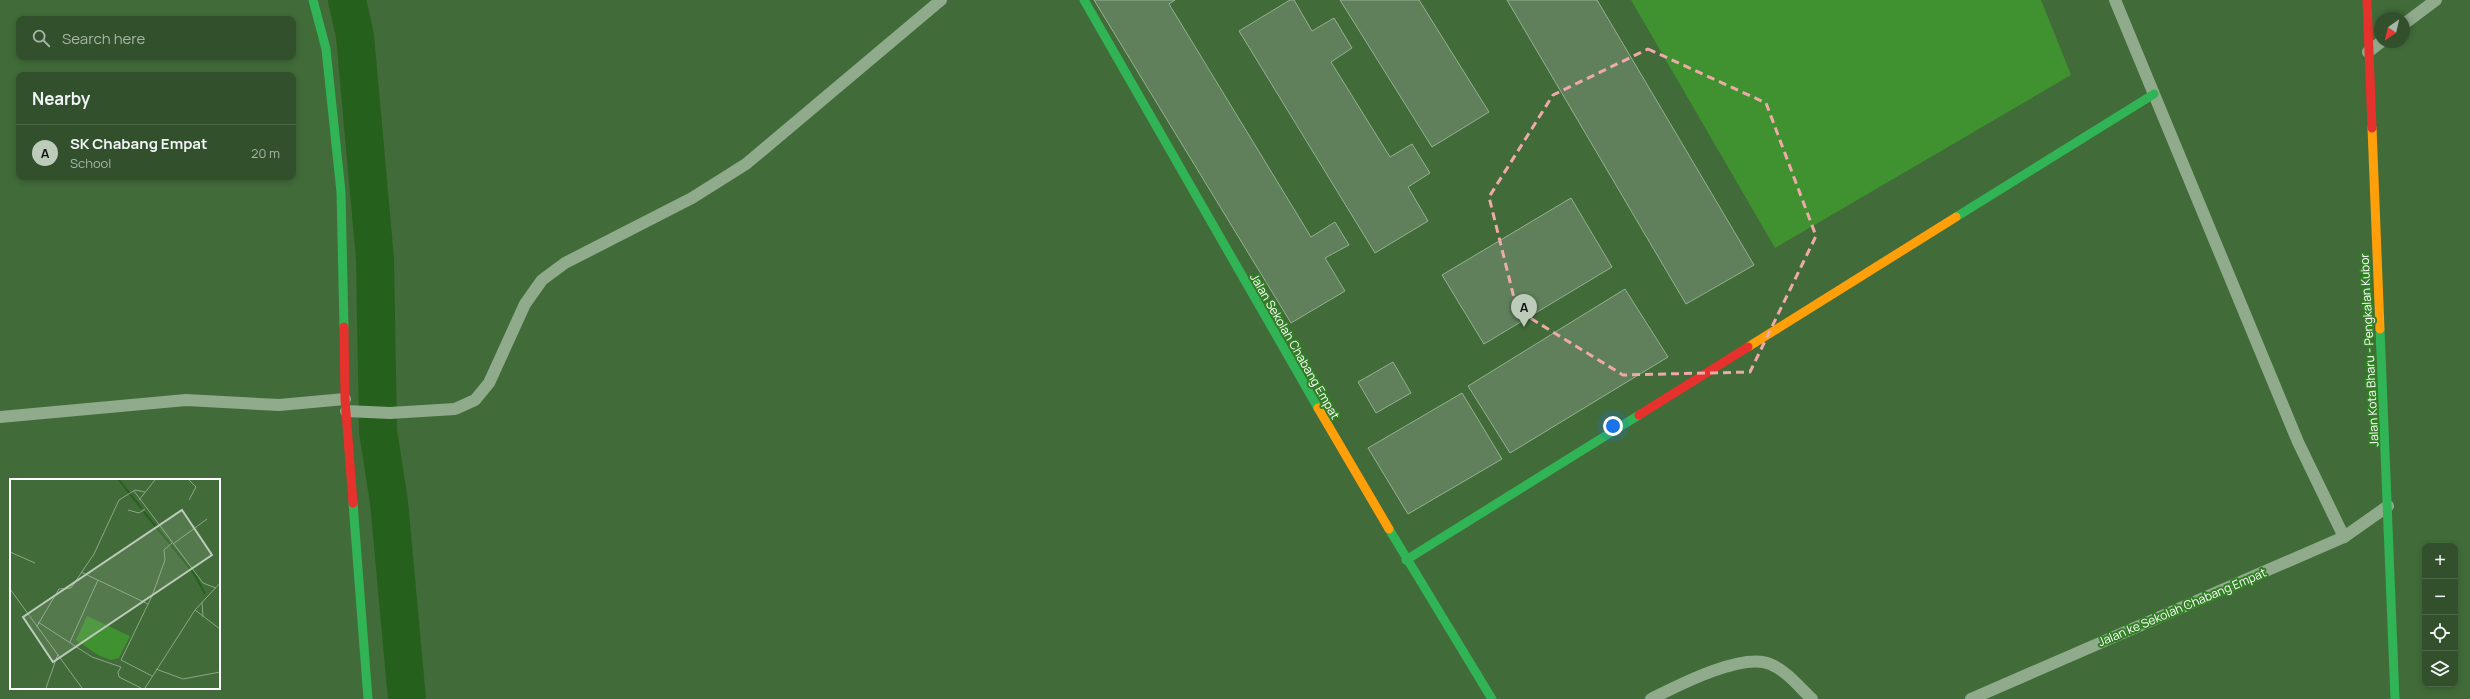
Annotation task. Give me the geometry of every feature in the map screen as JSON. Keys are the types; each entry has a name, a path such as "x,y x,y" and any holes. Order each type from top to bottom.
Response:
{"street":[{"path":"313,0 326,49 341,192 345,398 368,699"},
{"path":"346,411 390,413 455,409 475,400 489,383 525,304 542,280 565,264 692,198 746,164 941,0"},
{"name":"Jalan Sekolah Chabang Empat","path":"1084,0 1274,335 1406,560 1492,699"},
{"path":"2115,0 2298,442 2344,537"},
{"name":"Jalan Kota Bharu - Pengkalan Kubor","path":"2367,0 2395,699"},
{"path":"2410,20 2436,0"},
{"path":"2368,52 2374,47"},
{"path":"1406,560 2154,94"},
{"path":"0,417 186,400 279,405 345,398"},
{"name":"Jalan ke Sekolah Chabang Empat","path":"1971,699 2344,537 2388,506"},
{"path":"1651,699 1690,679 1751,661 1769,663 1786,673 1812,699"}],"highlighted area":[{"path":"1648,49 1766,103 1816,236 1750,372 1623,375 1517,310 1489,197 1553,95"}],"green space":[{"path":"1631,0 2041,0 2071,75 1775,248"}],"building":[{"path":"1094,0 1175,0 1169,4 1311,237 1335,222 1349,245 1325,258 1345,291 1291,323"},
{"path":"1290,0 1294,0 1312,31 1334,18 1352,48 1331,62 1390,157 1412,144 1430,173 1408,187 1428,221 1375,253 1239,31"},
{"path":"1340,0 1419,0 1489,112 1432,147"},
{"path":"1507,0 1597,0 1754,265 1686,304"},
{"path":"1571,198 1612,267 1484,344 1442,275"},
{"path":"1625,289 1668,357 1510,453 1468,386"},
{"path":"1393,362 1411,393 1376,413 1358,382"},
{"path":"1462,393 1502,459 1408,514 1368,448"}],"waterway":[{"path":"347,0 355,36 375,259 378,431 389,502 407,699"}],"traffic: fast":[{"path":"313,0 326,49 341,192 344,327"},
{"path":"1084,0 1318,408"},
{"path":"1956,217 2154,94"},
{"path":"2380,329 2395,699"},
{"path":"1406,560 1639,415"},
{"path":"353,503 368,699"},
{"path":"1389,529 1492,699"}],"traffic: slow":[{"path":"2372,128 2380,329"},
{"path":"1748,347 1956,217"},
{"path":"1318,408 1389,529"}],"traffic: jam":[{"path":"2367,0 2372,128"},
{"path":"344,327 345,399 353,503"},
{"path":"1639,415 1748,347"}],"place":[{"name":"SK Chabang Empat","path":"1524,327"}]}
